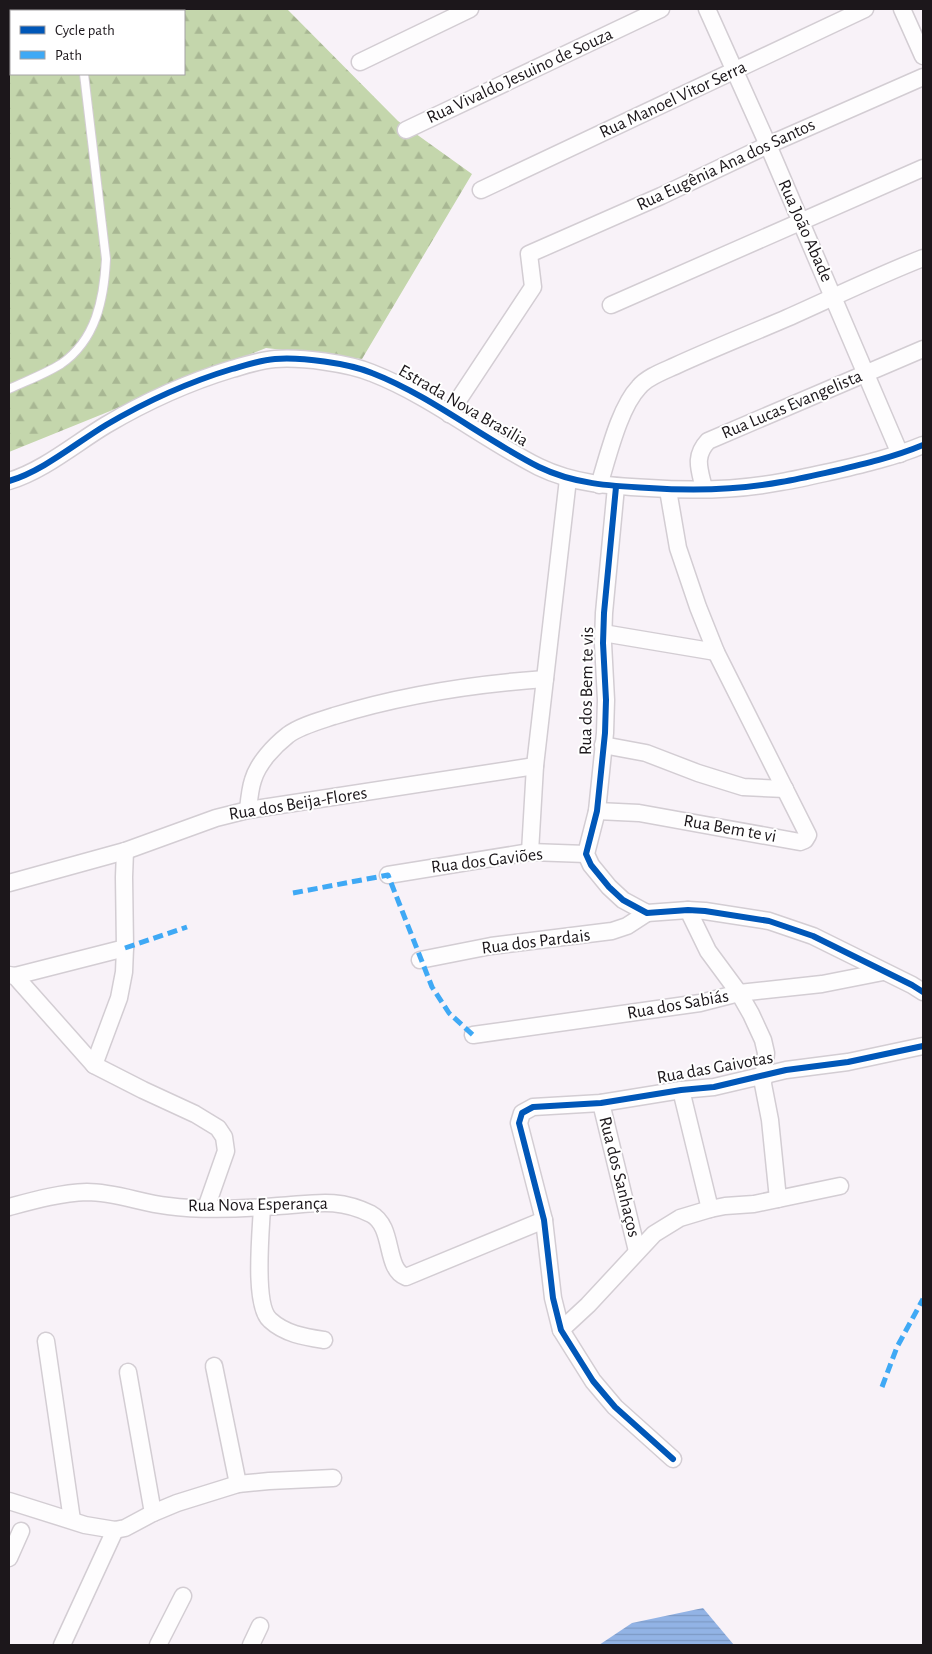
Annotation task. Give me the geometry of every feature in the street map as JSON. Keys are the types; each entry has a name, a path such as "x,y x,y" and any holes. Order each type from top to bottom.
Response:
{"street":[{"path":"360,62 470,9"},
{"name":"Rua Vivaldo Jesuino de Souza","path":"406,130 661,9"},
{"name":"Rua João Abade","path":"707,9 768,144 900,454"},
{"name":"Rua Manoel Vitor Serra","path":"481,190 865,9"},
{"path":"902,9 923,56"},
{"name":"Rua Eugênia Ana dos Santos","path":"449,414 533,287 529,254 661,196 768,144 923,78"},
{"path":"611,305 923,168"},
{"path":"599,485 622,417 631,397 640,385 662,372 723,344 923,258"},
{"name":"Rua Lucas Evangelista","path":"704,489 698,461 699,452 708,441 923,349"},
{"name":"Estrada Nova Brasilia","path":"9,481 48,462 107,424 142,406 218,373 274,359 334,364 369,371 399,384 539,467 568,479 599,485 668,490 704,489 782,482 900,454 923,445"},
{"path":"530,852 535,766 568,479"},
{"name":"Rua dos Bem te vis","path":"586,854 597,811 605,734 606,700 603,633 616,487"},
{"name":"Rua Bem te vi","path":"597,811 639,813 800,842 808,836 716,652 682,561 674,530 668,490"},
{"path":"603,633 716,652"},
{"path":"248,810 253,779 262,763 277,744 302,728 365,707 472,686 545,679"},
{"path":"603,745 646,753 698,773 743,787 785,789"},
{"name":"Rua dos Beija-Flores","path":"9,882 125,851 216,818 248,810 535,766"},
{"path":"94,1065 119,998 124,972 125,851"},
{"name":"Rua dos Gaviões","path":"388,875 530,852 586,854"},
{"path":"586,854 592,866 609,888 624,900 646,913 688,910 769,921 813,936 923,992"},
{"path":"688,910 708,951 739,994 763,1040 766,1059 763,1084 770,1120 778,1200"},
{"name":"Rua dos Pardais","path":"420,960 491,946 598,934 628,926 646,913"},
{"path":"125,948 12,975 94,1065 195,1114 218,1128 224,1137 226,1151 206,1208"},
{"name":"Rua dos Sabiás","path":"473,1035 700,1003 739,994 822,984 883,972"},
{"name":"Rua das Gaivotas","path":"544,1220 519,1123 522,1113 533,1107 601,1103 714,1086 811,1066 848,1062 923,1046"},
{"path":"681,1090 710,1208"},
{"name":"Rua dos Sanhaços","path":"601,1103 637,1251"},
{"path":"561,1330 588,1305 654,1234 669,1224 695,1212 710,1208 778,1200 840,1186"},
{"name":"Rua Nova Esperança","path":"9,1207 63,1194 96,1192 119,1195 167,1206 206,1208 262,1207 324,1202 347,1206 361,1210 379,1220 384,1228 398,1272 406,1277 544,1220"},
{"path":"262,1207 260,1268 263,1312 269,1320 288,1331 297,1335 324,1340"},
{"path":"544,1220 553,1298 561,1330 598,1388 615,1407 673,1458"},
{"path":"46,1341 72,1520"},
{"path":"214,1366 238,1484"},
{"path":"128,1372 153,1513"},
{"path":"9,1501 85,1525 115,1530 125,1528 153,1513 202,1494 238,1484 269,1480 333,1478"},
{"path":"62,1645 115,1530"},
{"path":"9,1558 21,1531"},
{"path":"158,1645 182,1596"},
{"path":"251,1645 260,1626"}],"lane":[{"path":"9,389 59,365 72,356 83,345 99,308 104,286 106,259 84,75"}],"green space":[{"path":"9,9 287,9 398,121 472,174 362,359 266,348 9,452"}],"water":[{"path":"703,1608 734,1645 599,1645 632,1623"}],"marked path":[{"path":"293,893 388,875 432,987 449,1013 473,1035"},
{"path":"125,948 187,927"},
{"path":"882,1387 897,1347 923,1299"}],"cycle path":[{"path":"9,481 34,471 106,425 168,393 232,369 275,359 298,359 362,369 415,393 539,467 579,481 606,485 698,490 765,485 868,463 923,445"},
{"path":"616,487 604,613 605,733 597,811 586,854 591,865 609,887 623,900 647,913 688,910 705,911 769,921 813,936 923,992"},
{"path":"673,1459 615,1407 593,1381 561,1330 553,1298 544,1220 519,1123 522,1113 533,1107 601,1103 681,1090 714,1087 786,1070 848,1062 923,1046"}]}
